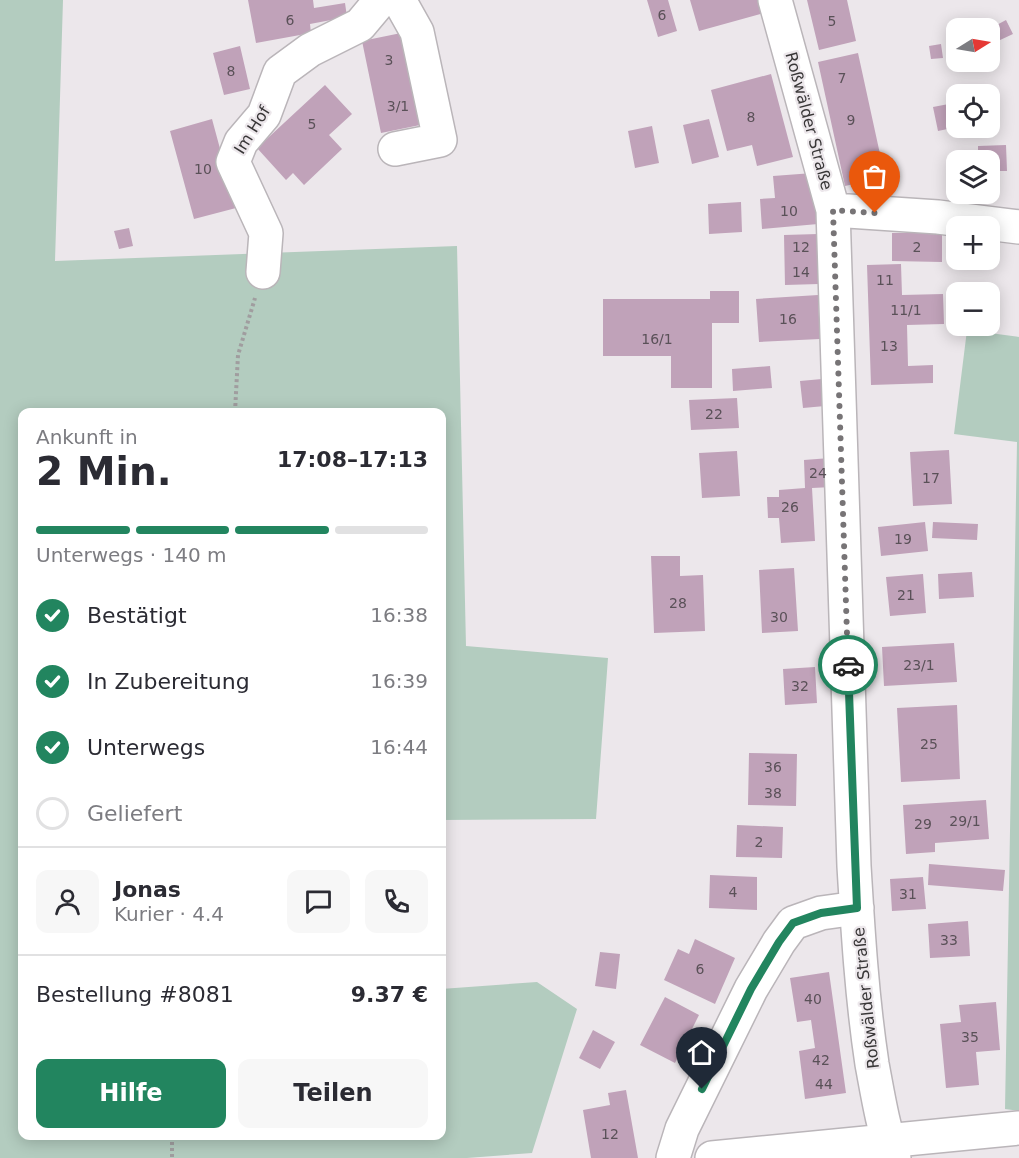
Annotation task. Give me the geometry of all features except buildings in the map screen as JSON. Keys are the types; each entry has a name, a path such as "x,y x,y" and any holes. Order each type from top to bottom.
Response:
{"street":[{"name":"Im Hof","path":"263,272 266,232 232,162 241,142 264,115 280,72 310,50 360,25 381,0"},
{"path":"395,149 440,140 417,32 399,0"},
{"name":"Roßwälder Straße","path":"775,0 833,210 857,908 866,1024 878,1097 891,1149"},
{"path":"833,210 939,217 1019,227"},
{"path":"673,1158 682,1129 751,989 779,942 793,923 821,913 857,908"},
{"path":"712,1158 891,1149 1019,1128"}],"path":[{"path":"235,408 237,355 263,272"},
{"path":"172,1140 172,1158"}],"green space":[{"path":"0,0 63,0 55,261 457,246 466,646 608,658 596,819 446,820 446,408 18,408 18,1140 446,1140 446,989 537,982 577,1009 532,1153 467,1158 0,1158"},
{"path":"1000,334 1019,337 1019,1111 1005,1109 1017,442 954,434 966,336"}],"way so far":[{"path":"848,665 833,210 875,213"}],"route":[{"path":"702,1089 751,989 793,923 821,913 857,908 848,665"}]}
